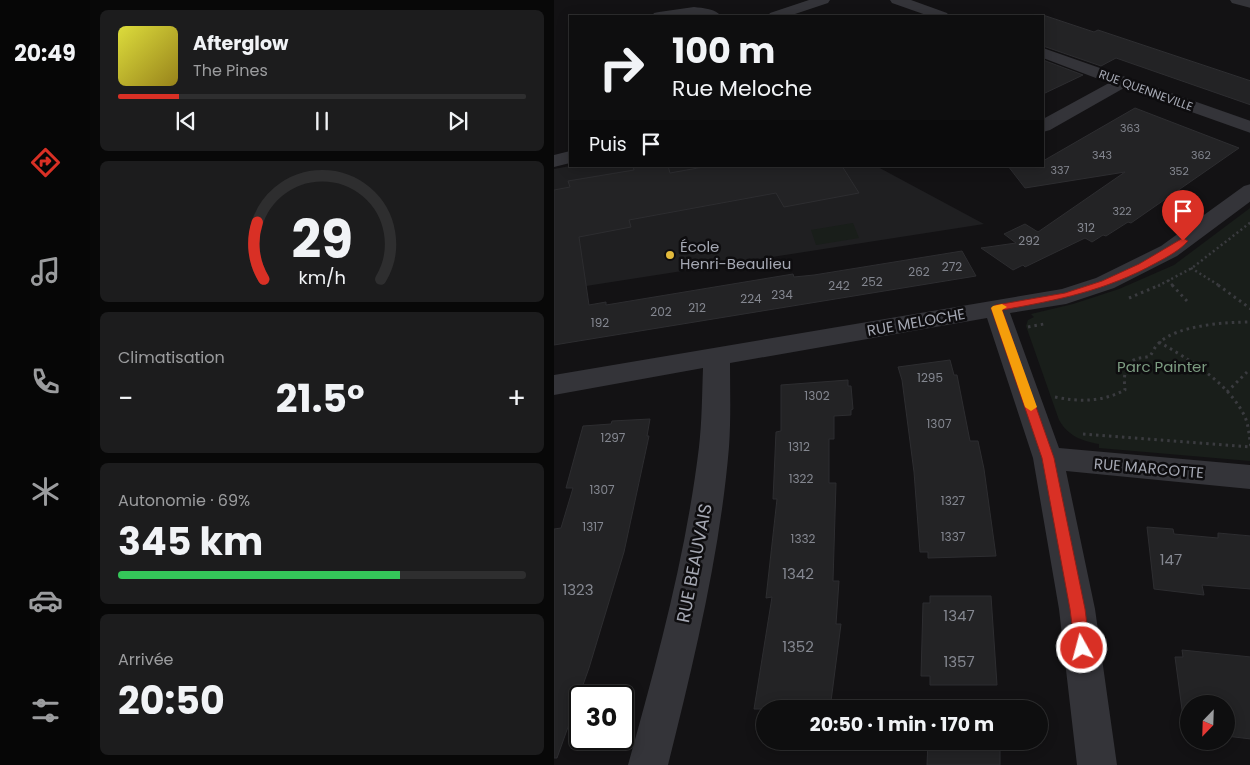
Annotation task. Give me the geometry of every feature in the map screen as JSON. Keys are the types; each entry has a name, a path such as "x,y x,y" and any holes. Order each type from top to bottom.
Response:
{"street":[{"path":"778,15 823,0"},
{"path":"897,0 939,15"},
{"path":"1237,0 1250,4"},
{"path":"669,15 699,12 710,15"},
{"name":"RUE QUENNEVILLE","path":"1044,53 1250,128"},
{"path":"1044,125 1123,82"},
{"path":"554,161 569,158"},
{"name":"RUE MELOCHE","path":"554,385 1066,296 1105,283 1169,251 1250,190"},
{"path":"996,308 1048,458 1078,609 1097,765"},
{"name":"RUE BEAUVAIS","path":"648,765 671,680 697,556 714,447 717,357"},
{"name":"RUE MARCOTTE","path":"1048,458 1250,477"}],"path":[{"path":"1184,264 1220,286 1250,309"},
{"path":"1168,280 1187,301"},
{"path":"1048,395 1082,401 1107,399 1125,390 1124,382 1128,365 1133,359 1148,357 1153,353 1159,342 1182,332 1208,326 1250,322"},
{"path":"1078,436 1093,434 1250,447 1245,416 1227,392 1205,372 1159,342"},
{"path":"1227,392 1247,372"},
{"path":"1248,431 1250,426"}],"shaded area":[{"name":"École Henri-Beaulieu","path":"569,166 878,167 984,224 554,291 554,169"}],"green space":[{"name":"Parc Painter","path":"1250,208 1250,461 1099,448 1099,444 1071,434 1059,420 1026,326 1028,320 1034,317 1031,314 1073,304 1119,289 1174,265"},
{"path":"853,223 859,238 816,245 811,230"}],"building":[{"path":"1044,15 1094,32 1098,30 1251,81 1251,105 1116,58 1101,66 1044,46"},
{"path":"1044,60 1083,75 1044,94"},
{"path":"1135,108 1239,148 1131,223 1128,222 1106,236 1103,235 1092,242 1085,238 1025,267 1023,265 1013,270 981,248 1016,243 1004,234 1025,224 1038,232 1125,172 1025,188 1009,167 1044,167 1044,160"},
{"path":"633,167 668,167 670,173 703,167 843,167 859,193 784,207 776,193 629,220 631,227 579,237 589,305 606,302 606,305 793,274 794,277 814,275 962,251 976,276 554,345 554,190 570,187 568,181 634,170"},
{"path":"950,360 954,375 957,375 970,441 978,441 984,469 996,556 928,558 928,552 920,552 914,472 902,380 898,367"},
{"path":"848,380 848,386 851,386 853,409 851,410 851,415 834,416 834,439 829,439 829,483 836,483 833,581 839,581 836,624 841,624 831,700 756,700 756,709 754,709 772,597 766,598 777,499 773,499 776,432 781,431 781,385"},
{"path":"650,419 647,436 649,436 624,552 583,685 569,685 569,724 557,758 554,758 554,529 561,528 573,488 566,488 583,426 611,424 612,421"},
{"path":"1147,527 1173,529 1174,534 1218,538 1218,533 1251,536 1251,589 1202,585 1204,595 1154,589"},
{"path":"930,596 991,596 997,685 930,685 930,676 921,676 923,603 930,603"},
{"path":"1182,650 1251,657 1251,739 1235,737 1235,695 1180,695 1175,657 1183,657"},
{"path":"928,750 1000,750 1000,765 927,765"}],"slow traffic":[{"path":"1002,307 996,308 1031,407"}],"place":[{"name":"École Henri-Beaulieu","path":"670,255"}],"route":[{"path":"1082,648 1078,609 1048,458 996,308 1066,296 1105,283 1142,266 1183,241"}]}
